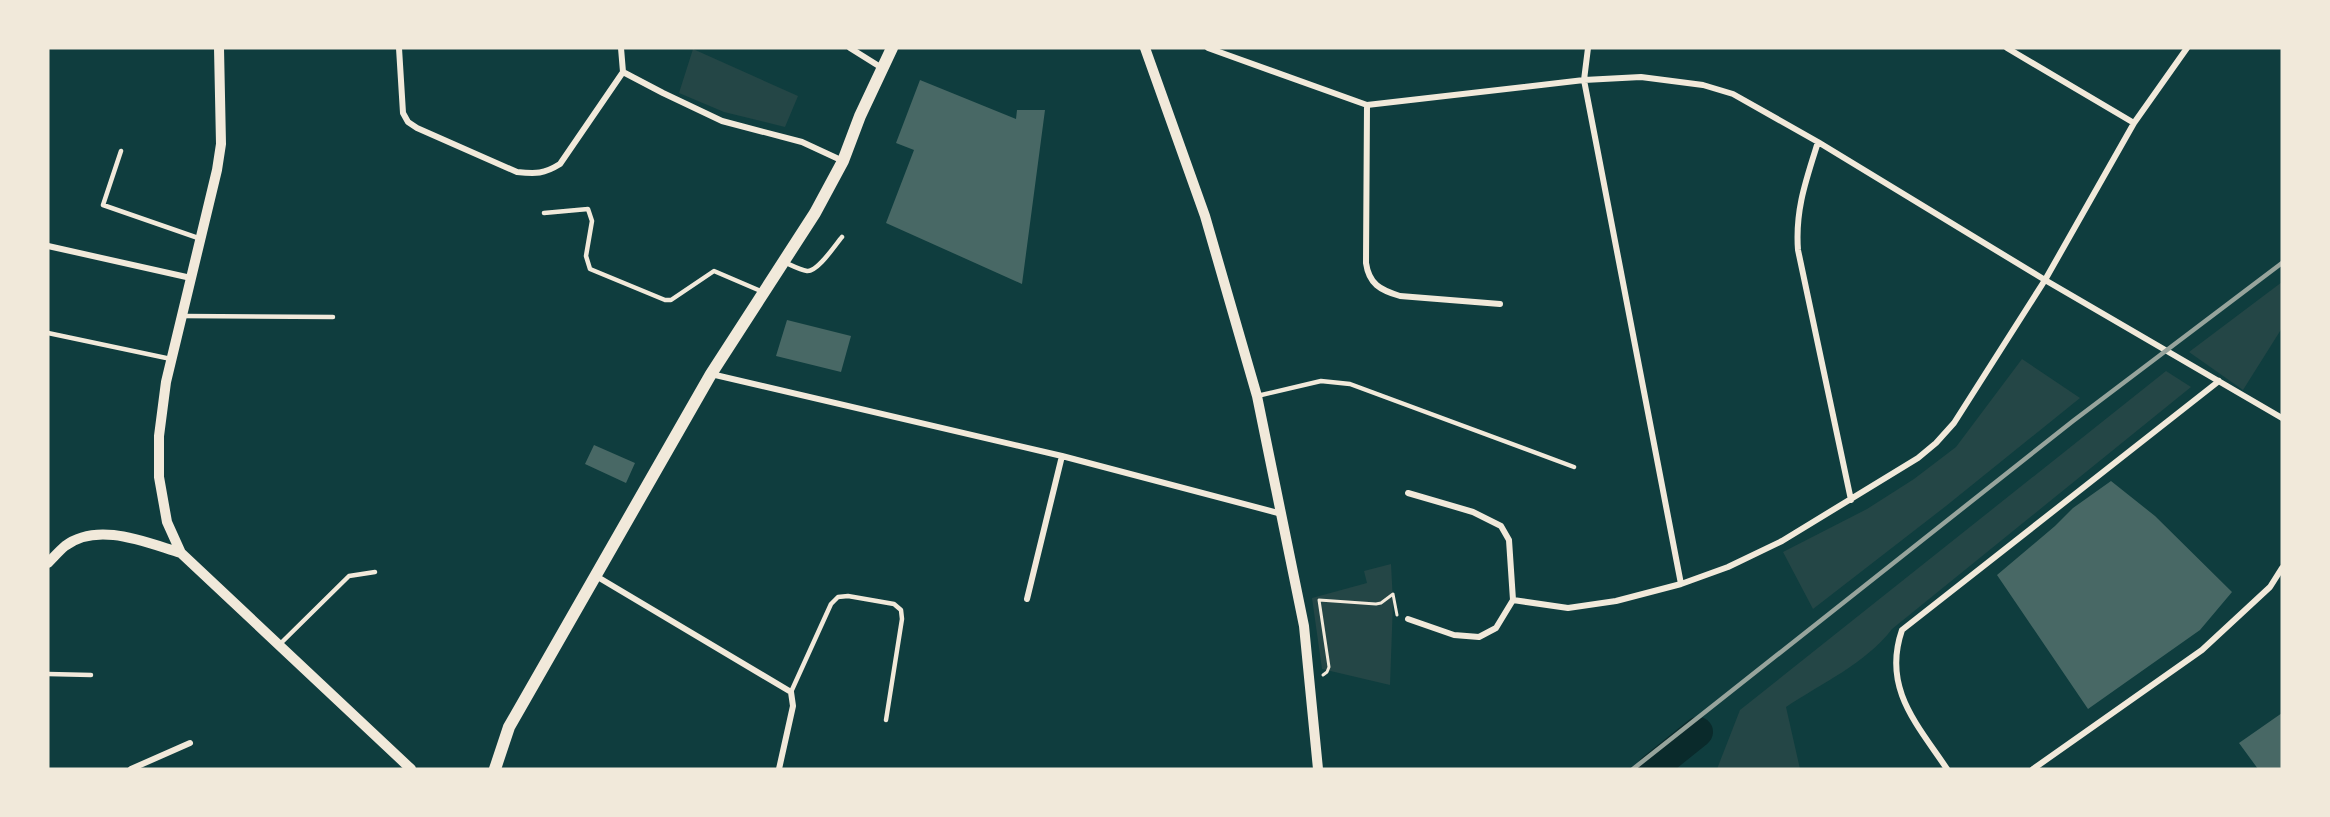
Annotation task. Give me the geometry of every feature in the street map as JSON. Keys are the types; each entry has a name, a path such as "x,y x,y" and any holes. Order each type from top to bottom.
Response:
{"main road":[{"path":"495,769 509,727 595,575 711,374 815,213 843,160 860,116 892,48"}],"street":[{"path":"219,48 221,144 192,278 171,359 159,436 159,477 167,522 181,553 411,769"},
{"path":"399,48 403,113 408,122 517,172 546,173 560,164 623,72 621,48"},
{"path":"850,48 882,68"},
{"path":"1145,48 1205,216 1257,396 1304,626 1318,769"},
{"path":"1208,48 1367,105 1584,80 1641,77 1703,85 1733,94 1818,142 2045,280 2282,418"},
{"path":"1588,48 1584,80 1681,584"},
{"path":"2007,48 2134,123"},
{"path":"1512,600 1568,608 1607,603 1681,584 1728,567 1782,541 1918,458 1936,443 1953,423 2045,280 2134,123 2187,48"},
{"path":"623,72 722,121 802,142 843,160"},
{"path":"1367,105 1366,263 1371,281 1384,291 1400,296 1500,304"},
{"path":"1818,142 1799,203 1796,227 1798,250 1851,500"},
{"path":"48,246 192,278"},
{"path":"711,374 1062,456 1282,514"},
{"path":"1947,769 1905,706 1895,676 1896,646 1902,630 2219,381"},
{"path":"1027,599 1062,456"},
{"path":"1408,494 1473,512 1501,526 1509,540 1512,600 1496,628 1479,637 1468,638 1454,635 1408,619"},
{"path":"48,562 66,545 81,538 99,535 127,537 181,553"},
{"path":"2033,769 2202,650 2270,587 2282,568"},
{"path":"595,575 791,692 793,706 779,769"},
{"path":"131,769 190,743"}],"lane":[{"path":"121,151 103,205 201,239"},
{"path":"544,213 588,209 592,221 586,256 590,269 664,300 671,300 714,271 763,292"},
{"path":"784,262 809,272 819,266 842,237"},
{"path":"181,316 333,317"},
{"path":"48,333 171,359"},
{"path":"1257,396 1321,381 1350,384 1575,466"},
{"path":"278,645 349,576 375,572"},
{"path":"791,692 831,604 838,597 848,596 894,604 901,610 902,619 886,720"},
{"path":"48,674 91,675"}],"path":[{"path":"1309,675 1323,675 1328,669 1319,600 1376,604 1393,594 1399,621 1408,619"}],"shaded area":[{"path":"693,49 798,96 785,127 724,112 679,93"},
{"path":"2282,282 2282,328 2243,390 2189,352"},
{"path":"2022,359 2080,398 1813,609 1783,552 1867,509 1914,479 1956,447"},
{"path":"2166,371 2191,387 1892,629 1869,653 1786,707 1800,769 1717,769 1740,710"},
{"path":"1391,564 1393,602 1390,685 1322,669 1312,598 1367,583 1364,571"}],"building":[{"path":"920,80 1016,119 1017,110 1045,110 1022,284 886,223 914,150 896,143"},
{"path":"787,320 851,336 841,372 776,356"},
{"path":"594,445 635,463 626,483 585,464"},
{"path":"2111,481 2155,516 2232,592 2200,630 2088,709 1997,575 2073,508"},
{"path":"2282,713 2282,769 2258,769 2239,743"}],"waterway":[{"path":"1652,769 1698,732"}],"railway":[{"path":"1633,769 2073,421 2282,263"}]}
